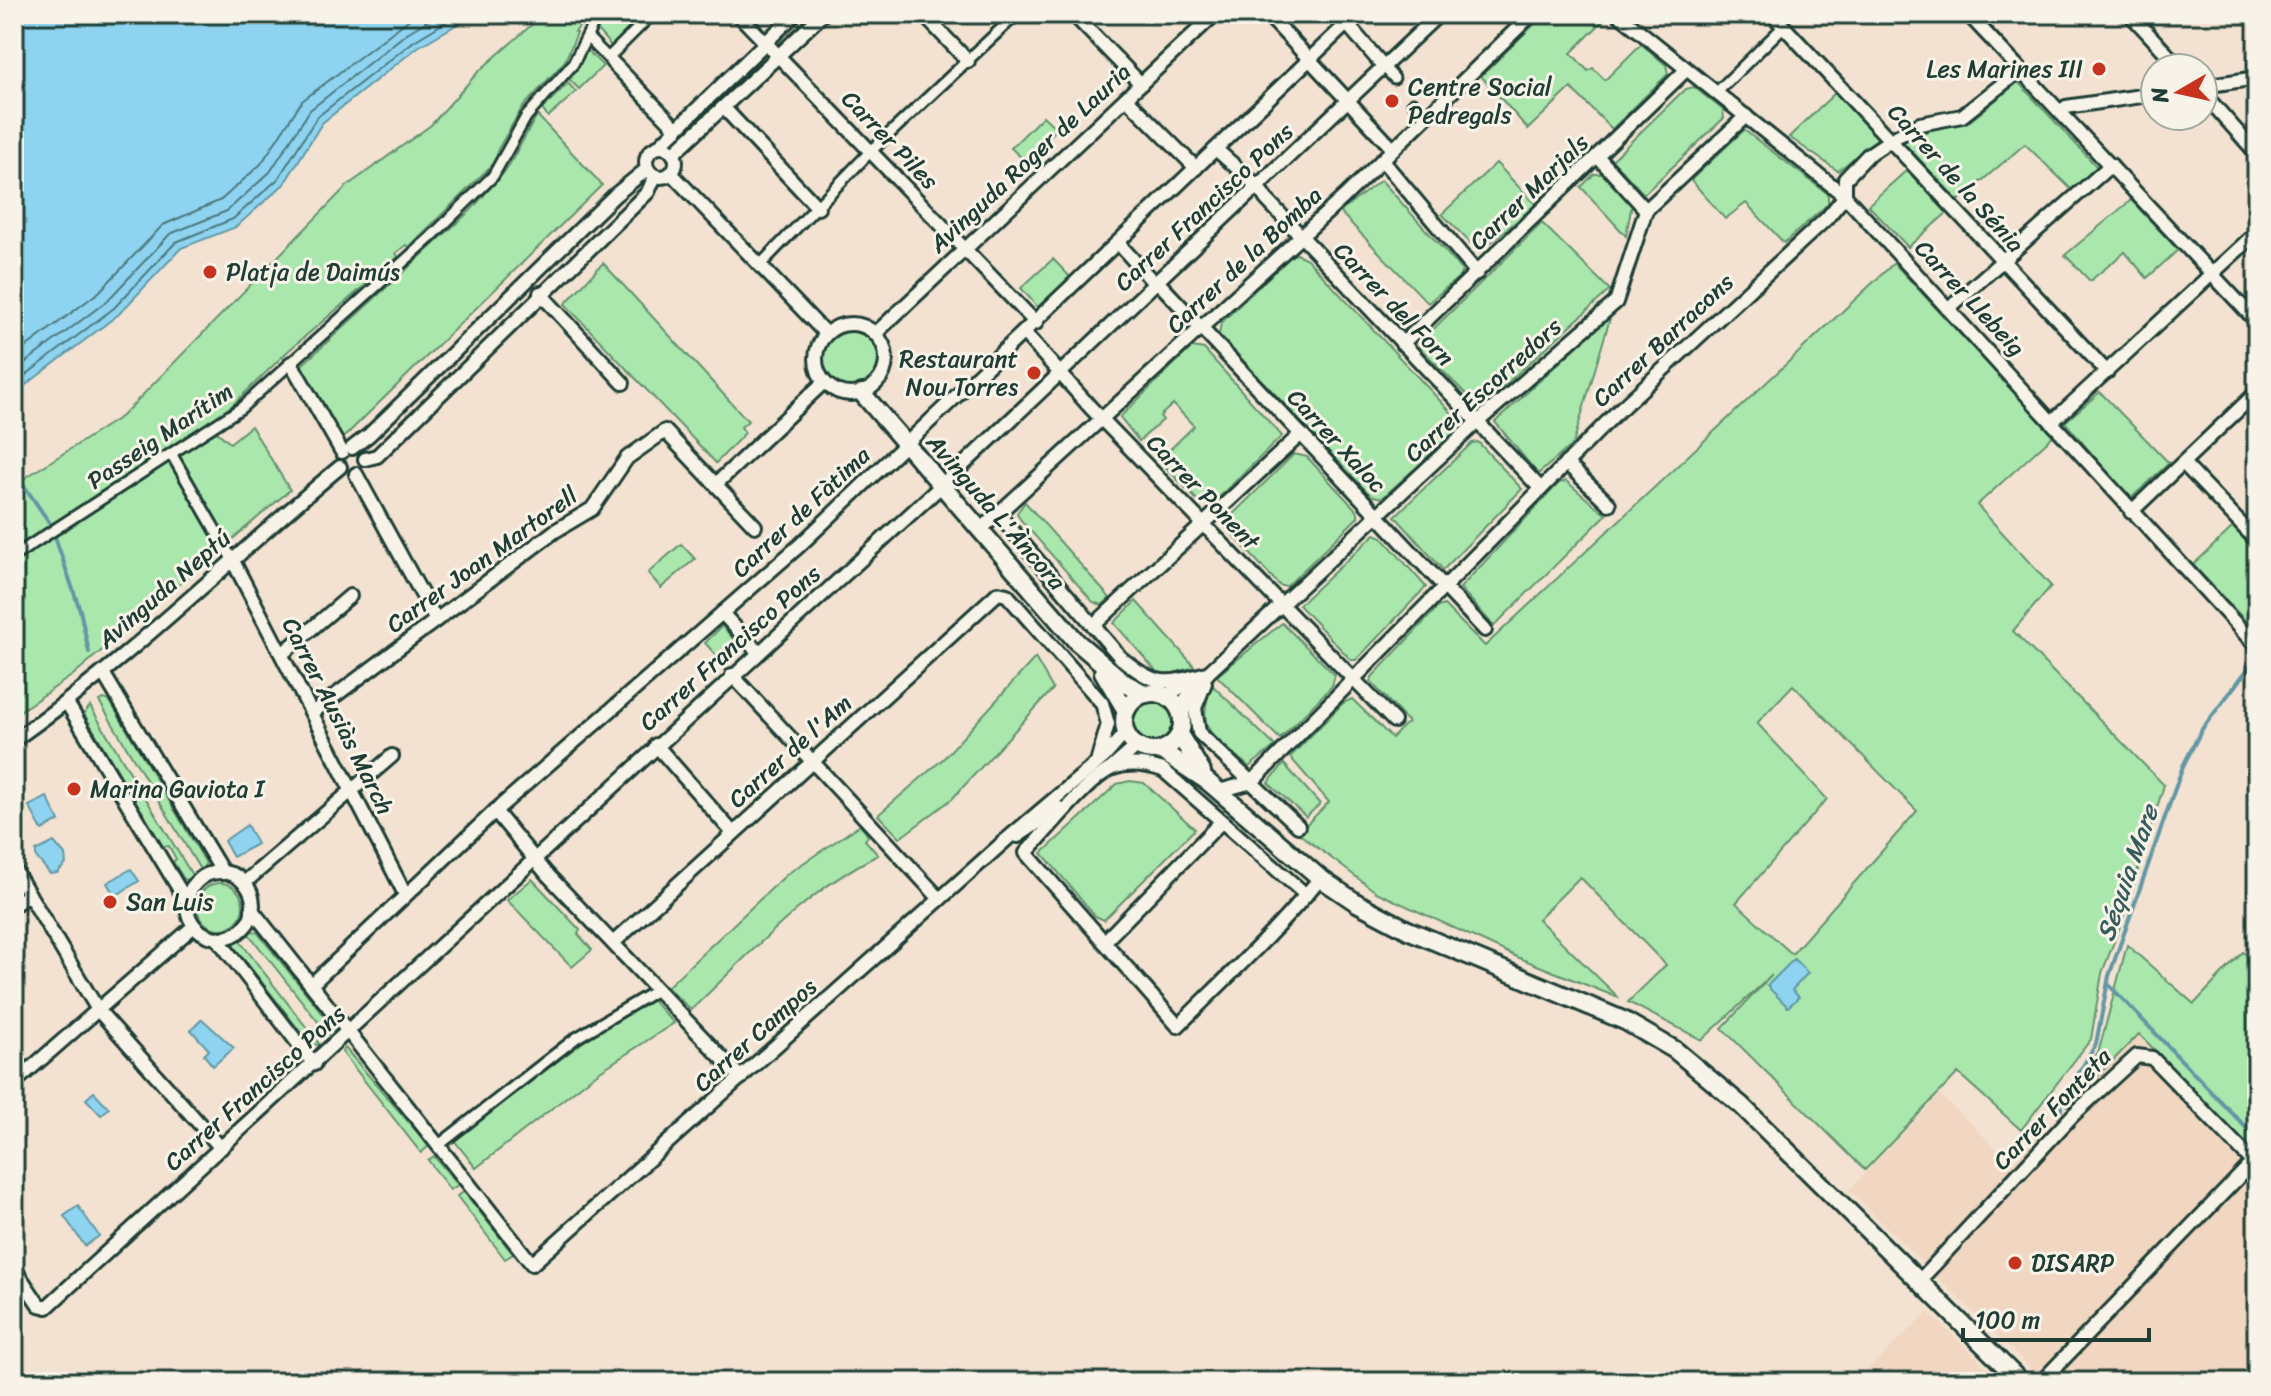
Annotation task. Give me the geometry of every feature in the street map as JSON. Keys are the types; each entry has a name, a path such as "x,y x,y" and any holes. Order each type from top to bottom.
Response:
{"street":[{"name":"Passeig Marítim","path":"14,556 241,408 431,237 493,176 526,117 573,64 598,14"},
{"path":"610,60 652,14"},
{"name":"Carrer Piles","path":"738,14 1036,323"},
{"path":"365,459 377,456 540,293 648,192 651,173 647,155 795,14"},
{"path":"673,154 725,109 823,14"},
{"path":"923,14 968,61"},
{"path":"760,265 871,151 1017,14"},
{"path":"1073,14 1141,84"},
{"name":"Avinguda Roger de Lauria","path":"875,334 1215,14"},
{"path":"1267,14 1393,149"},
{"name":"Carrer de Fàtima","path":"312,984 495,811 722,613 1025,334 1357,14"},
{"name":"Carrer Francisco Pons","path":"14,1268 39,1305 45,1308 941,486 1439,14"},
{"name":"Carrer de la Bomba","path":"979,531 1202,329 1532,14"},
{"name":"Carrer Llebeig","path":"1618,14 1845,196 1950,307 2131,512 2257,647"},
{"name":"Carrer de la Sénia","path":"1772,14 2107,372"},
{"path":"1968,14 2257,322"},
{"path":"2130,14 2165,52"},
{"path":"1347,24 1394,78"},
{"path":"1716,93 1784,26"},
{"path":"587,37 677,129"},
{"name":"Carrer Marjals","path":"1402,344 1686,70"},
{"name":"Carrer Barracons","path":"1252,782 1566,463 1827,218 1845,196 1845,179 1868,155 1920,124 1962,116 2019,71"},
{"path":"2219,84 2257,78"},
{"path":"2060,112 2066,107 2139,96"},
{"path":"1126,98 1196,168"},
{"path":"1413,103 1426,117"},
{"path":"725,109 818,208"},
{"path":"2219,111 2257,154"},
{"name":"Carrer Escorredors","path":"1180,727 1186,699 1209,672 1477,423 1616,302 1646,210 1746,116"},
{"path":"658,147 673,154"},
{"name":"Carrer del Forn","path":"1216,149 1246,180 1259,187 1300,237 1541,489"},
{"path":"671,173 675,164 673,154"},
{"path":"1598,157 1646,210"},
{"path":"1382,160 1477,273"},
{"path":"1950,307 2111,165"},
{"path":"347,450 359,450 365,459 364,467 356,474 348,474 340,467 347,450 369,435 615,195 651,173 671,173 826,334"},
{"path":"2053,421 2257,232"},
{"name":"Carrer Xaloc","path":"1119,244 1485,630"},
{"path":"540,293 623,383"},
{"path":"845,325 866,328 875,334 882,344 885,367 873,387 862,393 841,393 824,382 819,373 817,353 826,334 845,325"},
{"name":"Carrer Ponent","path":"1025,334 1352,680"},
{"path":"291,363 347,450"},
{"path":"755,526 716,484 824,382"},
{"path":"2131,512 2257,392"},
{"name":"Avinguda L'Àncora","path":"862,393 979,531 1096,661 1126,711"},
{"name":"Carrer Joan Martorell","path":"312,713 555,531 592,509 627,458 665,431 716,484"},
{"path":"1094,625 1301,434"},
{"path":"172,455 232,559"},
{"path":"1566,463 1609,504"},
{"path":"2183,463 2257,541"},
{"name":"Avinguda Neptú","path":"14,740 103,673 340,467"},
{"path":"356,474 436,620"},
{"path":"998,514 1121,658 1156,682 1209,672"},
{"name":"Carrer Ausiàs March","path":"232,559 405,894"},
{"name":"Carrer de l'Am","path":"613,943 998,593 1007,595 1102,703 1108,724 1098,762"},
{"path":"282,654 350,596"},
{"path":"722,613 758,652"},
{"name":"Avinguda L'Àncora","path":"1096,661 1146,694"},
{"path":"1209,672 1195,708 1199,733 1298,826"},
{"name":"Carrer Escorredors","path":"1164,696 1209,672"},
{"path":"103,673 223,873 244,883 252,910 439,1145 576,1038 657,990"},
{"path":"732,675 940,899"},
{"path":"1352,680 1394,721"},
{"path":"1213,786 1180,727 1176,705 1164,696 1146,694 1126,711 1126,732 1137,746 1160,750 1213,786 1320,878 1408,930 1625,1021 1675,1050 1724,1088 2021,1382"},
{"path":"67,703 187,902 194,926 217,938 314,1064"},
{"path":"1160,750 1180,727"},
{"path":"1007,839 1098,762 1126,732"},
{"path":"656,745 733,833"},
{"path":"1007,839 1022,835 1077,797 1137,746"},
{"path":"244,883 392,756"},
{"path":"1112,768 1144,764 1163,770 1306,895"},
{"path":"1213,786 1252,782"},
{"path":"1077,797 1026,853 1178,1026 1320,878"},
{"path":"495,811 533,859 741,1078"},
{"path":"1104,942 1221,822"},
{"name":"Carrer Campos","path":"439,1145 532,1264 1007,839"},
{"path":"14,869 98,1010 221,1148"},
{"path":"187,902 200,879 223,873"},
{"path":"14,905 29,894"},
{"path":"217,938 237,933 252,910"},
{"path":"14,1083 194,926"},
{"name":"Carrer Fonteta","path":"1920,1280 2073,1115 2137,1056 2152,1058 2255,1164"},
{"path":"2045,1378 2255,1164"}],"shaded area":[{"path":"2139,1034 2149,1050 2257,1158 2257,1382 2044,1382 1849,1190 1940,1095 2012,1163"},
{"path":"1928,1312 2002,1382 1855,1382"}],"green space":[{"path":"544,14 589,14 575,32 565,61 522,108 498,149 497,160 409,247 406,245 396,253 398,257 288,351 211,426 126,477 14,552 14,485 122,416 347,186 431,125 479,71"},
{"path":"605,14 649,14 613,48 597,30"},
{"path":"1545,14 1603,14 1607,17 1571,53 1588,71 1593,68 1605,80 1641,44 1666,65 1668,74 1612,129 1571,88 1528,129 1481,76"},
{"path":"587,50 603,66 579,89 570,80"},
{"path":"2018,82 2098,168 2073,191 2025,144 1958,201 1903,142 1932,129 1970,121"},
{"path":"568,83 576,92 548,117 542,109"},
{"path":"1694,87 1723,110 1724,118 1644,194 1612,160 1685,89"},
{"path":"1836,92 1878,138 1838,171 1789,137"},
{"path":"537,115 602,185 342,439 301,366 471,210 507,169"},
{"path":"1043,116 1057,129 1025,161 1011,148"},
{"path":"1744,130 1828,194 1828,204 1784,243 1746,203 1725,219 1691,180"},
{"path":"1496,163 1536,205 1479,252 1442,214"},
{"path":"1907,170 1947,213 1908,247 1868,205"},
{"path":"1594,174 1604,174 1632,204 1626,236 1581,187"},
{"path":"1381,180 1462,270 1460,276 1428,303 1340,212"},
{"path":"2131,200 2178,250 2147,278 2125,252 2090,281 2065,255"},
{"path":"1542,223 1610,290 1484,404 1477,405 1419,347 1420,342"},
{"path":"1297,254 1307,259 1461,423 1458,430 1382,498 1370,495 1219,335 1221,323 1290,256"},
{"path":"1053,259 1073,280 1040,310 1021,288"},
{"path":"603,263 748,421 741,427 745,433 716,463 565,304"},
{"path":"1894,263 2054,435 1977,505 2051,586 2013,631 2164,785 2122,921 2102,973 2091,1039 2021,1130 1958,1073 1865,1170 1722,1028 1772,975 1702,1040 1628,1002 1666,965 1580,877 1538,919 1619,998 1517,957 1376,892 1298,833 1329,802 1290,757 1343,703 1352,699 1392,738 1408,722 1371,682 1372,677 1438,607 1444,605 1485,646","holes":["1793,685 1917,811 1792,954 1736,903 1827,799 1757,723"]},
{"path":"1611,315 1573,444 1538,474 1495,422"},
{"path":"851,324 876,334 886,359 876,384 851,394 826,384 816,359 826,334"},
{"path":"1192,347 1204,349 1282,436 1211,505 1198,501 1159,460 1194,426 1173,404 1160,416 1163,420 1139,441 1120,417"},
{"path":"2100,392 2169,463 2130,499 2065,422"},
{"path":"251,426 290,490 73,675 14,715 14,562 172,455 217,432 230,443"},
{"path":"1478,442 1522,489 1443,570 1395,516 1472,443"},
{"path":"1294,454 1307,457 1358,512 1358,517 1287,586 1280,586 1223,524"},
{"path":"1566,481 1606,515 1494,626 1460,588 1559,483"},
{"path":"1025,502 1110,598 1102,605 1093,602 1020,519 1017,513"},
{"path":"2233,527 2257,553 2257,633 2193,565"},
{"path":"1375,534 1382,537 1426,587 1356,660 1351,660 1299,605"},
{"path":"681,544 695,559 661,588 648,573"},
{"path":"1136,601 1195,667 1170,674 1157,672 1114,623"},
{"path":"1282,623 1335,675 1332,686 1280,739 1217,676"},
{"path":"722,626 742,649 725,665 705,643"},
{"path":"1035,658 1053,689 952,799 900,838 878,815 944,758"},
{"path":"1212,685 1275,746 1249,767 1218,740 1207,724 1205,714"},
{"path":"1153,693 1173,702 1182,722 1173,742 1153,751 1133,742 1124,722 1133,702"},
{"path":"99,701 110,701 206,863 201,871"},
{"path":"90,706 192,875 188,880 184,879 173,862 176,859 169,846 163,847 84,714"},
{"path":"1284,764 1320,804 1306,817 1268,783"},
{"path":"1130,781 1144,783 1195,829 1104,920 1095,916 1042,853 1117,784"},
{"path":"860,825 868,836 865,840 878,855 802,905 691,1010 667,987 787,874"},
{"path":"532,879 580,930 578,934 592,950 572,967 507,900"},
{"path":"220,883 236,890 243,906 236,922 220,929 204,922 197,906 204,890"},
{"path":"257,932 335,1029 330,1037 248,933"},
{"path":"239,940 320,1045 310,1044 233,945"},
{"path":"2127,945 2194,1004 2243,952 2257,965 2257,1155 2139,1034 2067,1107 2099,1050"},
{"path":"650,998 674,1023 597,1073 476,1168 454,1140 587,1039"},
{"path":"345,1048 429,1146 421,1153 342,1052"},
{"path":"434,1156 458,1185 450,1190 428,1160"},
{"path":"464,1192 513,1254 505,1259 457,1196"}],"water":[{"path":"14,14 475,14 418,47 322,123 284,184 236,227 181,248 119,314 14,394"},
{"path":"47,797 59,821 42,830 29,806"},
{"path":"247,825 257,844 233,857 224,841"},
{"path":"54,842 65,855 66,864 57,873 50,874 36,857 36,851"},
{"path":"131,869 139,881 115,896 107,883"},
{"path":"1794,959 1808,973 1792,990 1799,997 1788,1007 1767,986"},
{"path":"202,1019 234,1048 213,1066 204,1055 209,1050 191,1030"},
{"path":"94,1092 109,1108 101,1115 86,1099"},
{"path":"78,1206 99,1236 85,1246 64,1216"}],"waterway":[{"path":"14,471 51,525"},
{"path":"55,537 80,610 89,652"},
{"name":"Séquia Mare","path":"2061,1110 2061,1103 2096,1044 2109,976 2183,766 2202,729 2254,661"},
{"path":"2109,985 2257,1139"}],"place":[{"name":"Les Marines III","path":"2099,69"},
{"name":"Centre Social Pedregals","path":"1392,101"},
{"name":"Platja de Daimús","path":"210,272"},
{"name":"Restaurant Nou Torres","path":"1034,373"},
{"name":"Marina Gaviota I","path":"74,789"},
{"name":"San Luis","path":"110,902"},
{"name":"DISARP","path":"2015,1263"}]}
